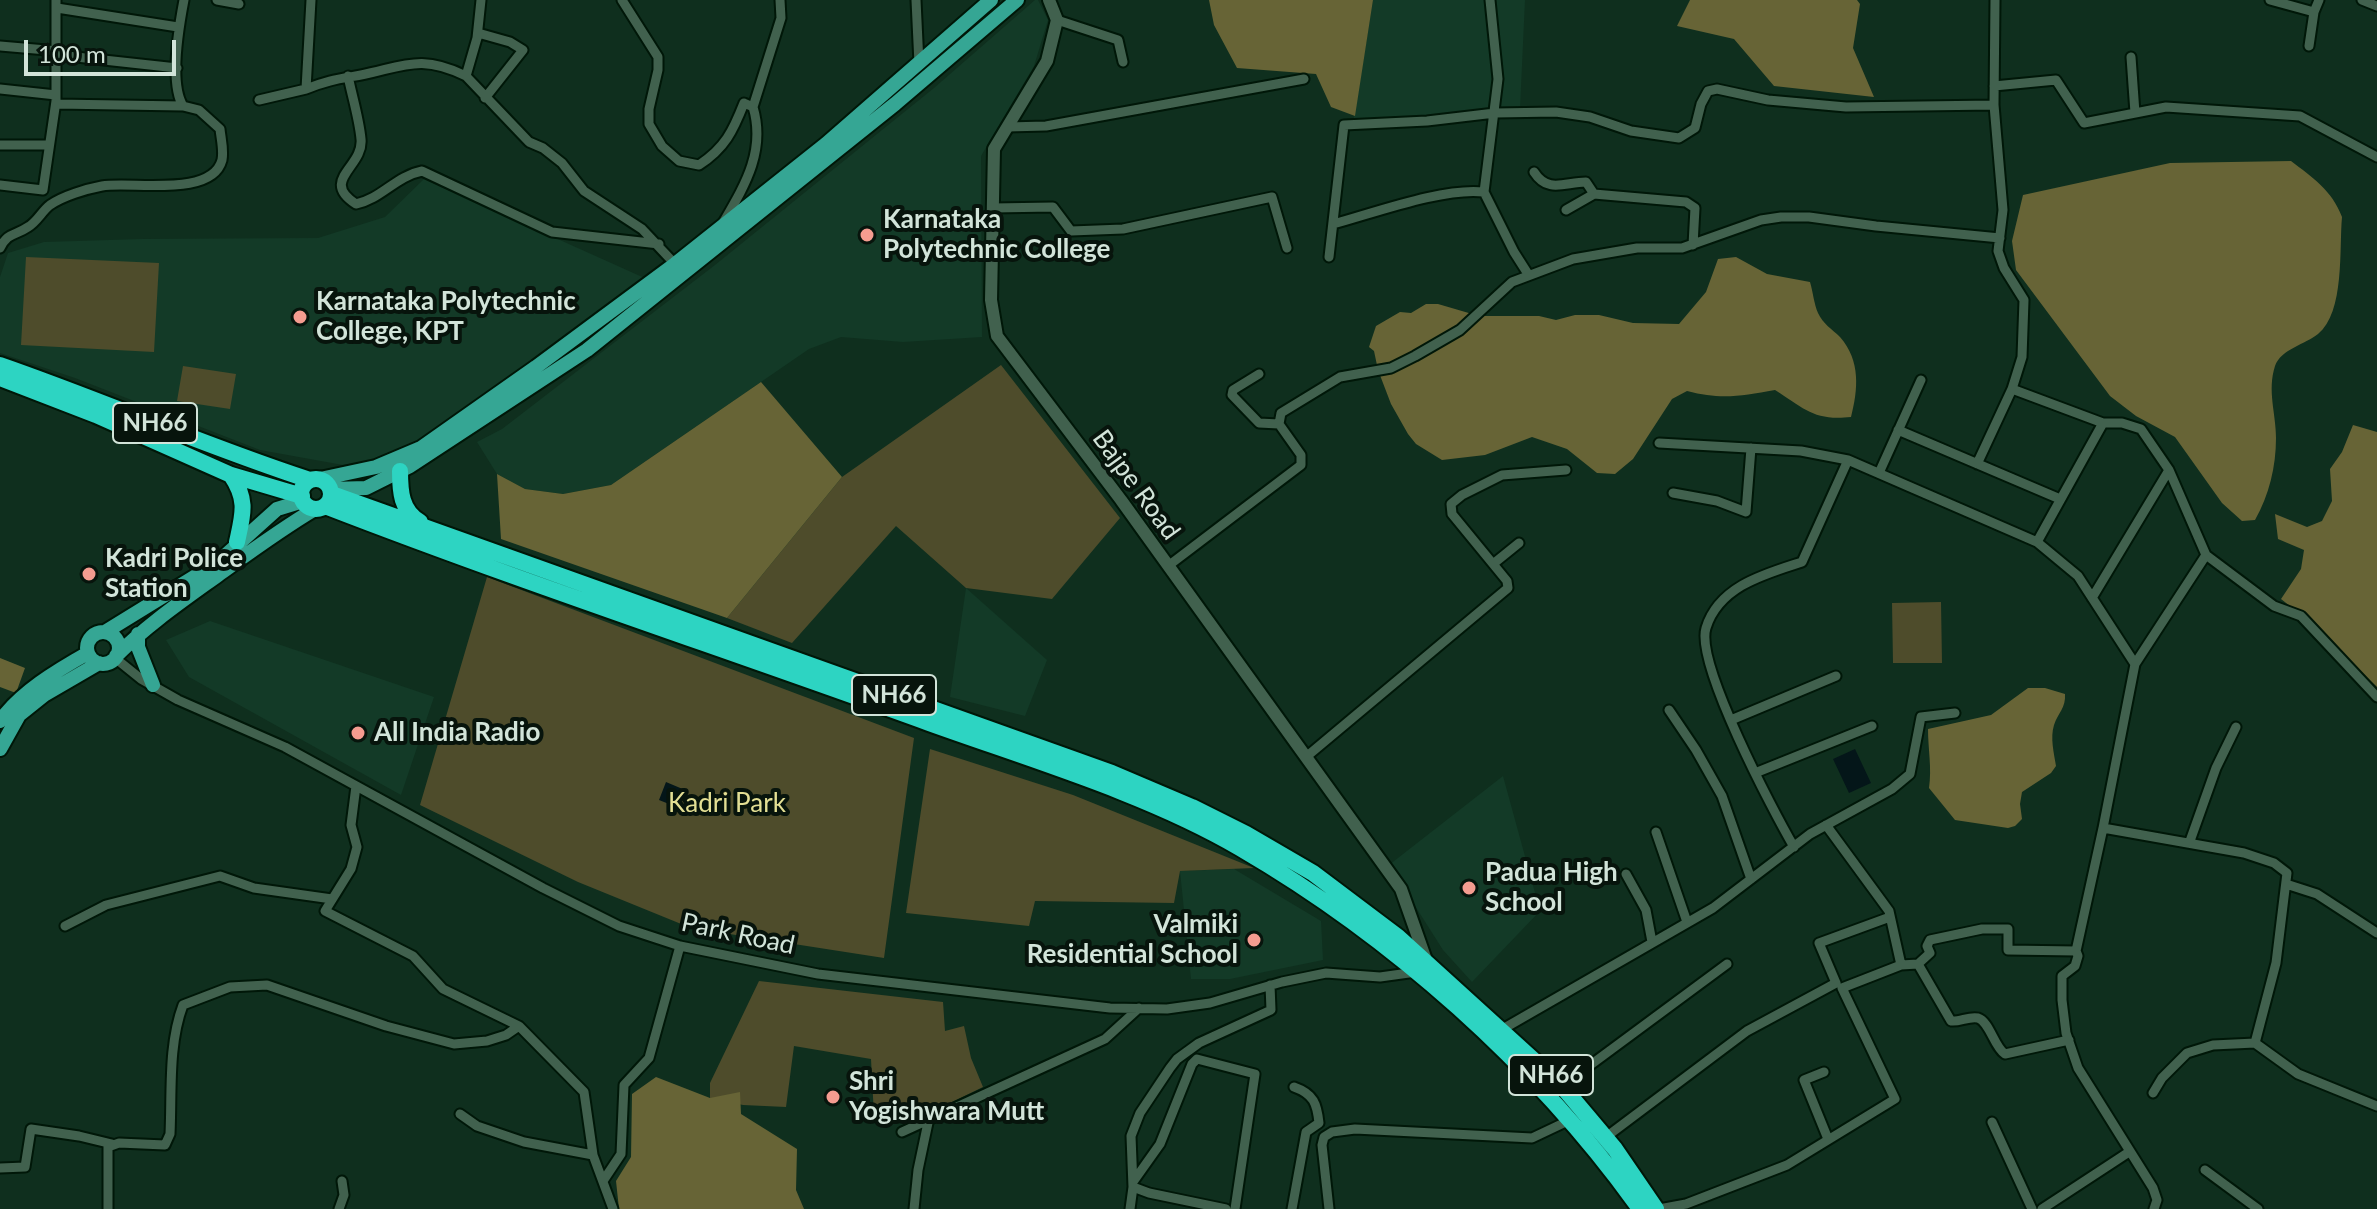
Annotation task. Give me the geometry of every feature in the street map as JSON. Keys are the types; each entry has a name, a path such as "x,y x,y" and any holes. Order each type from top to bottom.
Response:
{"highway":[{"name":"NH66","path":"0,365 102,402 317,494 1121,793 1238,847 1421,966 1570,1120 1605,1160 1640,1209"},
{"name":"NH66","path":"0,378 96,415 231,475 317,494 434,530 1112,773 1246,834 1313,873 1501,1030 1562,1086 1606,1137 1658,1209"},
{"path":"400,471 402,500 412,517 434,530"},
{"path":"231,475 242,493 243,503 237,542"}],"main road":[{"path":"93,658 87,646 92,636 105,632 217,563 277,509 376,467 417,456 587,350 991,0"},
{"path":"0,721 13,704 67,664 93,658 110,662 138,634 269,536 317,494 366,488 400,471 536,367 895,104 1017,0"},
{"path":"105,632 116,639 116,657"},
{"path":"138,634 138,647 153,685"},
{"path":"0,749 19,715 93,658"}],"street":[{"path":"183,106 177,88 177,68 178,27 184,0"},
{"path":"217,0 239,4"},
{"path":"306,89 311,0"},
{"path":"466,76 478,33 481,0"},
{"path":"622,0 658,57 649,124 662,146 679,161 699,165 719,152 744,103 753,107"},
{"path":"714,239 749,178 757,152 757,122 753,107 781,18 780,0"},
{"path":"916,0 919,64"},
{"path":"1049,0 1057,20 1118,40 1123,62"},
{"path":"1490,0 1498,79 1484,192 1528,274"},
{"path":"1977,464 2012,389 2022,357 2024,300 2004,268 1998,251 2003,210 1994,105 1995,0"},
{"path":"2270,0 2314,12"},
{"path":"2309,46 2319,0"},
{"path":"2362,0 2377,6"},
{"path":"0,248 3,236 30,226 49,206 82,192 104,186 177,185 200,181 215,172 222,161 220,129 199,110 183,106 56,104 56,4 178,27"},
{"name":"Bajpe Road","path":"1057,20 1047,61 994,149 991,300 997,336 1401,889 1421,966"},
{"path":"478,33 510,42 523,50 485,98"},
{"path":"0,46 177,68"},
{"path":"2131,57 2135,113"},
{"path":"259,100 306,89 326,80 419,62 466,76 529,142 543,148 562,163 584,191 642,229 675,264"},
{"path":"348,76 361,140 360,153 346,169 341,181 345,197 356,204 372,201 409,173 422,171 552,232 659,244"},
{"path":"1007,127 1046,126 1304,79"},
{"path":"1994,86 2056,80 2084,123 2166,107 2300,116 2377,157"},
{"path":"0,89 56,98"},
{"path":"1329,257 1344,125 1427,121 1495,113 1556,112 1590,117 1631,131 1679,138 1695,128 1708,91 1717,89 1768,100 1846,107 1994,105"},
{"path":"0,185 43,190 56,98"},
{"path":"0,145 48,145"},
{"path":"1534,172 1538,179 1550,185 1586,182 1594,194"},
{"path":"1333,224 1449,193 1469,190 1484,192"},
{"path":"1566,210 1594,194 1693,204 1693,245"},
{"path":"993,208 1053,207 1071,231 1123,229 1272,197 1287,248"},
{"path":"1168,566 1301,465 1301,455 1279,424 1281,413 1340,377 1391,368 1460,330 1512,282 1528,274 1599,254 1637,248 1682,248 1761,220 1781,217 1809,217 2000,238"},
{"path":"1259,374 1233,390 1232,395 1259,423 1279,424"},
{"path":"1879,473 1921,380"},
{"path":"2012,389 2103,423 2122,423 2141,429 2169,470 2206,555 2274,606 2301,616 2377,697"},
{"path":"2037,542 2103,423"},
{"path":"1898,430 2060,499"},
{"path":"1659,443 1801,451 1848,460 2037,542 2078,576 2135,664"},
{"path":"1673,493 1717,501 1746,512 1751,448"},
{"path":"1794,847 1731,720 1704,647 1706,628 1721,602 1741,585 1802,562 1848,460"},
{"path":"1306,757 1508,588 1507,581 1452,514 1451,504 1502,475 1566,470"},
{"path":"2092,598 2169,470"},
{"path":"1493,564 1519,543"},
{"path":"2154,1209 2157,1200 2153,1188 2078,1068 2062,1000 2062,976 2075,966 2078,956 2076,951 2135,664 2206,555"},
{"name":"Park Road","path":"116,657 178,700 285,747 543,888 606,920 680,946 818,974 1095,1006 1167,1009 1210,1003 1270,985 1326,973 1380,977 1421,966"},
{"path":"1731,720 1836,676"},
{"path":"1669,710 1722,796 1751,879"},
{"path":"1501,1030 1713,908 1826,825 1892,789 1910,774 1921,717 1955,713"},
{"path":"1755,773 1872,726"},
{"path":"2190,841 2216,768 2236,727"},
{"path":"356,786 351,825 357,847 351,869 325,911 413,956 443,989 519,1026 584,1092 593,1155 613,1209"},
{"path":"1826,825 1889,911 1901,965"},
{"path":"2103,828 2244,853 2274,863 2287,873 2276,963 2255,1043"},
{"path":"1656,832 1687,922"},
{"path":"1626,874 1646,910 1652,942"},
{"path":"65,926 106,905 220,876 254,888 332,899"},
{"path":"2286,884 2317,894 2377,933"},
{"path":"1606,1137 1747,1031 1836,983 1819,943 1890,917"},
{"path":"1658,1209 1686,1204 1787,1165 1895,1099 1842,988 1901,965 1918,964 1930,953 1927,946 1930,940 1982,929 2008,929 2008,950 2076,951"},
{"path":"603,1181 621,1154 624,1085 649,1058 680,946"},
{"path":"1562,1086 1727,964"},
{"path":"1918,964 1951,1021 1978,1018 1999,1050 2005,1054 2069,1040"},
{"path":"0,1168 25,1167 31,1129 112,1144 165,1145 170,1134 176,1024 183,1005 230,987 267,985 386,1026 454,1044 487,1041 506,1035 519,1026"},
{"path":"1130,1209 1133,1185 1131,1136 1140,1113 1170,1068 1199,1043 1271,1010 1270,985"},
{"path":"902,1132 1105,1039 1139,1008"},
{"path":"2153,1093 2162,1078 2187,1053 2213,1045 2255,1043 2298,1074 2377,1106"},
{"path":"1133,1185 1160,1144 1192,1064 1197,1059 1255,1074 1235,1209"},
{"path":"1824,1072 1804,1080 1828,1139"},
{"path":"1292,1209 1306,1132 1319,1123 1317,1104 1306,1091 1294,1087"},
{"path":"460,1114 477,1126 524,1142 593,1155"},
{"path":"914,1209 929,1118"},
{"path":"1329,1209 1322,1145 1324,1137 1332,1132 1355,1129 1532,1138 1570,1120"},
{"path":"1992,1122 2032,1209"},
{"path":"108,1209 108,1147 112,1144"},
{"path":"2042,1209 2129,1152"},
{"path":"2205,1170 2258,1209"},
{"path":"339,1209 344,1195 342,1181"},
{"path":"1133,1185 1149,1193 1226,1209"}],"shaded area":[{"name":"Karnataka Polytechnic College","path":"1038,0 1048,20 1034,66 981,156 982,337 903,342 841,337 809,349 611,485 563,494 525,489 497,474 477,442 502,429 715,265 934,88"},
{"path":"1209,0 1373,0 1355,116 1331,107 1316,74 1237,68 1214,25"},
{"path":"1373,0 1525,0 1520,109 1352,130"},
{"path":"1690,0 1857,0 1860,4 1853,48 1874,97 1774,86 1734,39 1677,26"},
{"path":"2291,161 2327,192 2342,217 2337,296 2327,324 2318,334 2283,355 2275,366 2272,384 2276,438 2273,470 2268,491 2255,520 2242,521 2222,503 2175,437 2136,416 2110,396 2016,270 2012,241 2023,195 2170,163"},
{"name":"Karnataka Polytechnic College, KPT","path":"424,179 649,280 521,375 391,458 343,465 260,450 75,378 0,353 0,277 8,253 44,242 318,238 385,217"},
{"path":"1736,257 1767,274 1810,282 1820,317 1840,337 1852,356 1856,386 1851,417 1819,415 1775,390 1731,396 1687,391 1672,399 1633,459 1615,474 1597,473 1567,449 1532,437 1485,455 1442,460 1416,444 1408,434 1391,404 1374,351 1369,347 1376,326 1400,312 1411,313 1426,304 1438,304 1479,316 1539,316 1556,320 1575,315 1599,315 1633,323 1679,324 1706,292 1718,259"},
{"path":"761,382 842,477 727,618 501,539 497,474 525,489 563,494 611,485"},
{"path":"2353,425 2377,432 2377,687 2309,621 2281,599 2301,569 2304,550 2278,539 2275,514 2307,527 2322,521 2332,501 2330,469 2342,452"},
{"path":"966,588 1047,660 1025,716 950,697"},
{"path":"210,621 434,697 401,795 189,677 166,640"},
{"path":"0,658 25,668 16,693 0,687"},
{"path":"2028,688 2045,688 2065,694 2053,730 2056,766 2051,773 2022,792 2022,819 2015,826 2008,828 1955,820 1929,788 1928,729 1991,715"},
{"path":"1855,749 1871,783 1849,793 1833,759"},
{"name":"Padua High School","path":"1503,776 1540,911 1472,982 1443,950 1389,865"},
{"path":"666,782 685,790 679,808 659,800"},
{"name":"Valmiki Residential School","path":"1234,869 1321,921 1323,960 1230,979 1191,979 1180,871"},
{"path":"656,1077 710,1098 740,1092 741,1114 797,1149 796,1190 804,1209 619,1209 616,1181 631,1157 632,1094"}],"green space":[{"path":"26,257 159,263 154,352 21,345"},
{"path":"1001,365 1120,518 1052,599 966,588 896,526 792,643 727,618 842,477"},
{"path":"183,366 236,374 230,409 177,401"},
{"name":"Kadri Park","path":"487,577 914,738 884,958 691,928 578,882 420,805"},
{"path":"1941,602 1942,663 1893,663 1892,603"},
{"path":"930,749 1073,795 1254,868 1180,871 1174,903 1035,901 1029,926 906,913"},
{"path":"759,981 943,1002 945,1031 964,1026 971,1058 983,1087 913,1121 874,1116 871,1059 794,1046 786,1107 743,1105 710,1098 710,1083"}],"place":[{"name":"Karnataka Polytechnic College","path":"867,235"},
{"name":"Karnataka Polytechnic College, KPT","path":"300,317"},
{"name":"Kadri Police Station","path":"89,574"},
{"name":"All India Radio","path":"358,733"},
{"name":"Padua High School","path":"1469,888"},
{"name":"Valmiki Residential School","path":"1254,940"},
{"name":"Shri Yogishwara Mutt","path":"833,1097"}]}
